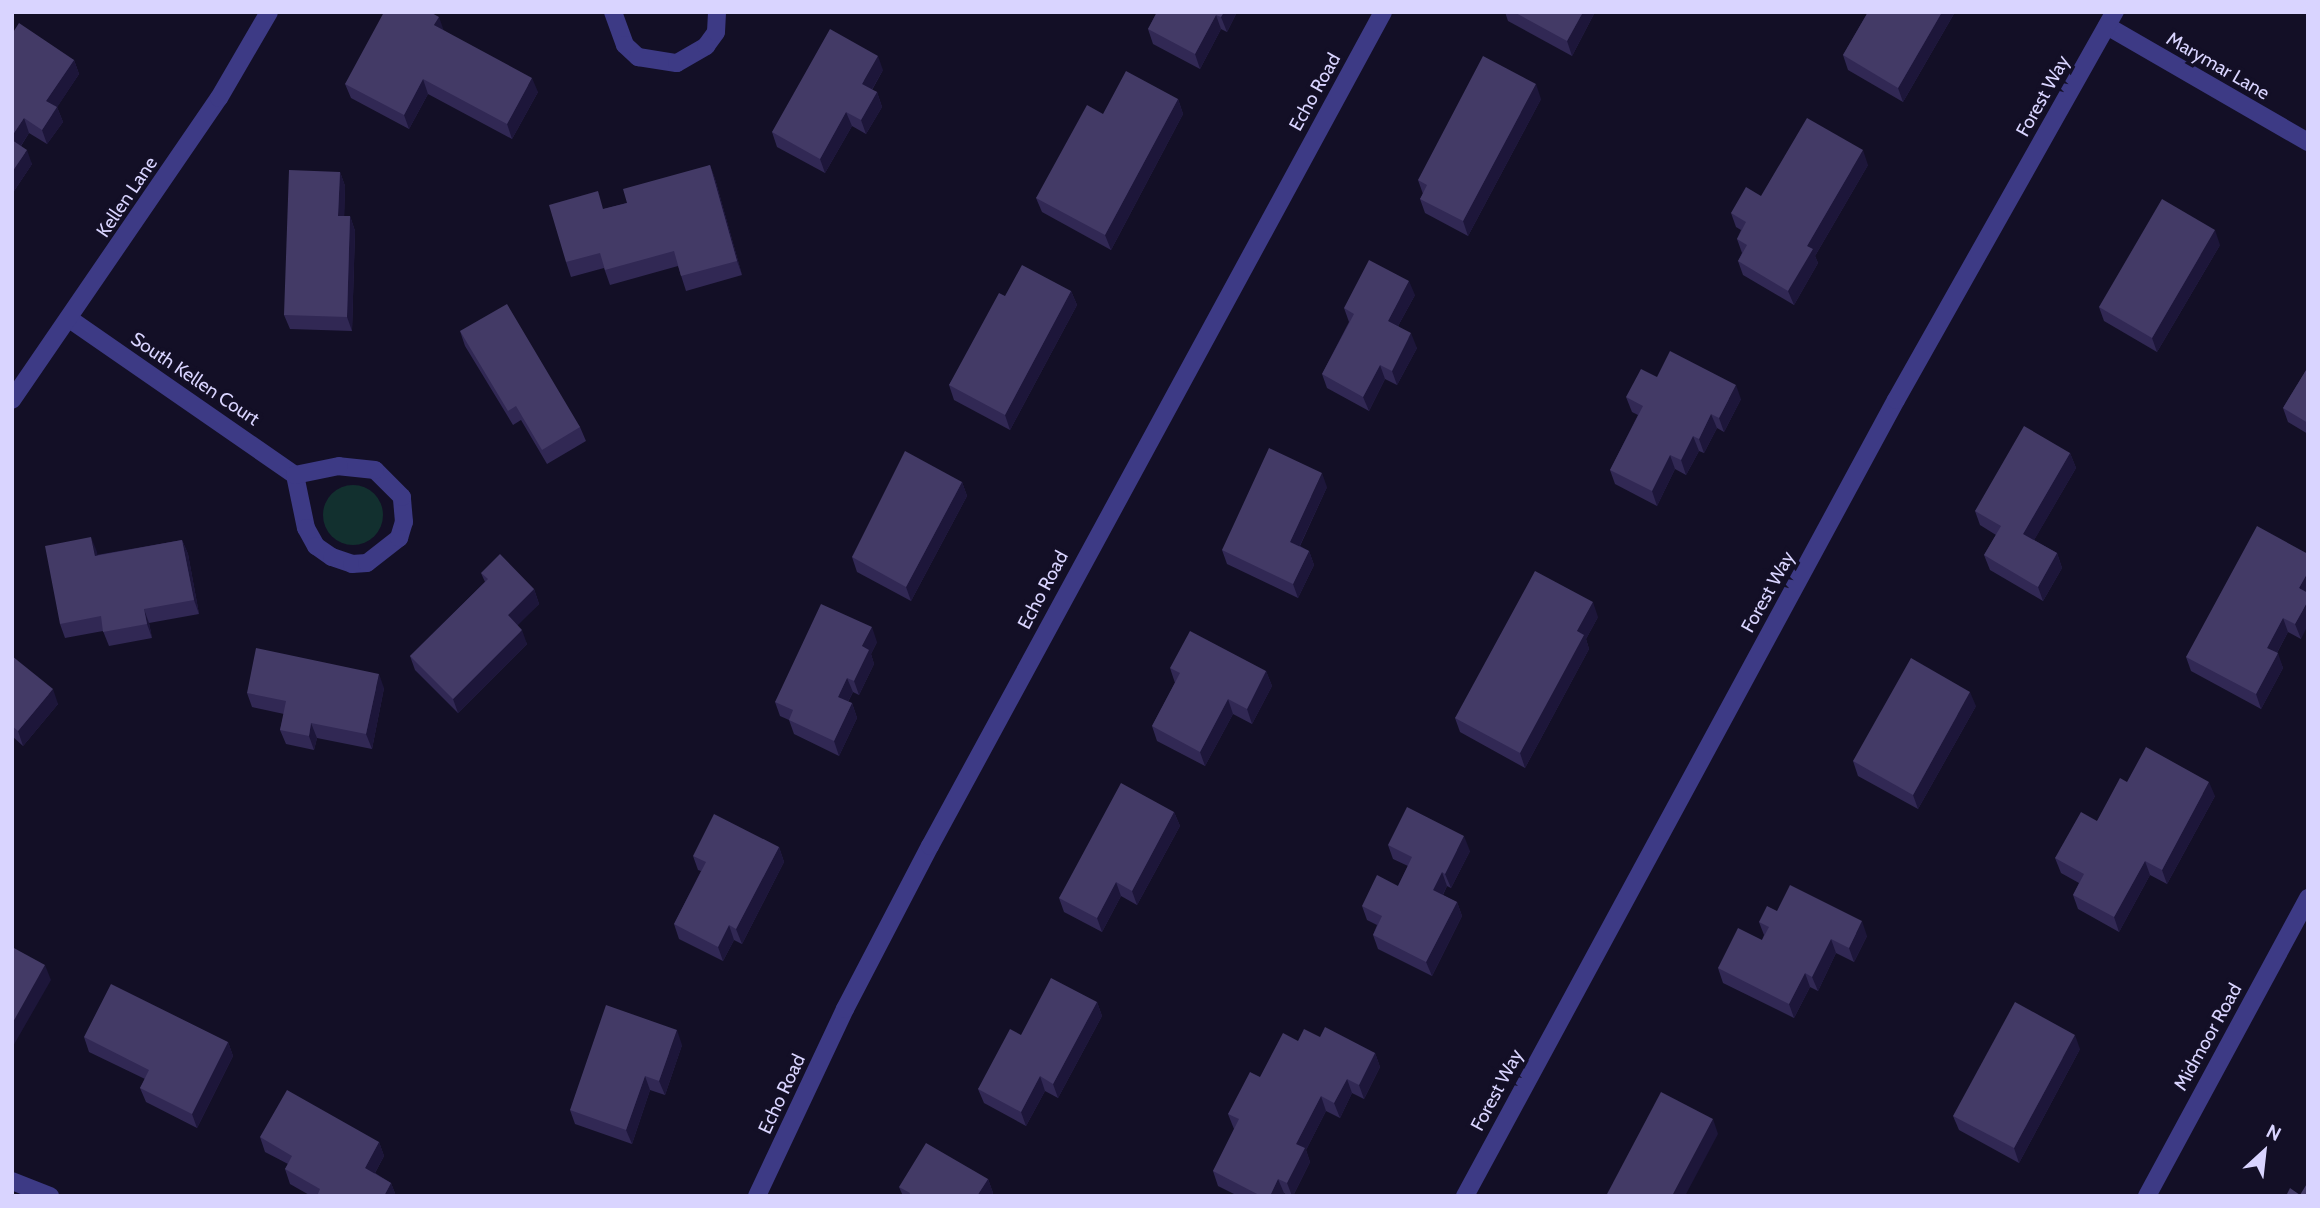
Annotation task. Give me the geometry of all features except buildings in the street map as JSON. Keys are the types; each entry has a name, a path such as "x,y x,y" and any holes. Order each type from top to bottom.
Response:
{"street":[{"name":"Kellen Lane","path":"12,400 71,320 219,98 269,12"},
{"path":"613,12 625,45 638,57 677,63 706,46 716,32 717,12"},
{"name":"Echo Road","path":"757,1196 839,1021 925,855 1383,12"},
{"name":"Marymar Lane","path":"2111,19 2308,142"},
{"name":"Forest Way","path":"1465,1196 1877,436 2111,19"},
{"name":"South Kellen Court","path":"71,320 295,475"},
{"path":"339,466 375,471 402,497 404,522 399,538 367,563 352,564 332,557 316,546 306,528 295,475 339,466"},
{"name":"Midmoor Road","path":"2147,1196 2308,898"},
{"path":"12,1181 50,1196"}],"green space":[{"path":"347,485 359,485 375,493 381,503 381,527 375,537 359,545 347,545 331,537 323,521 323,509 331,493"}]}
